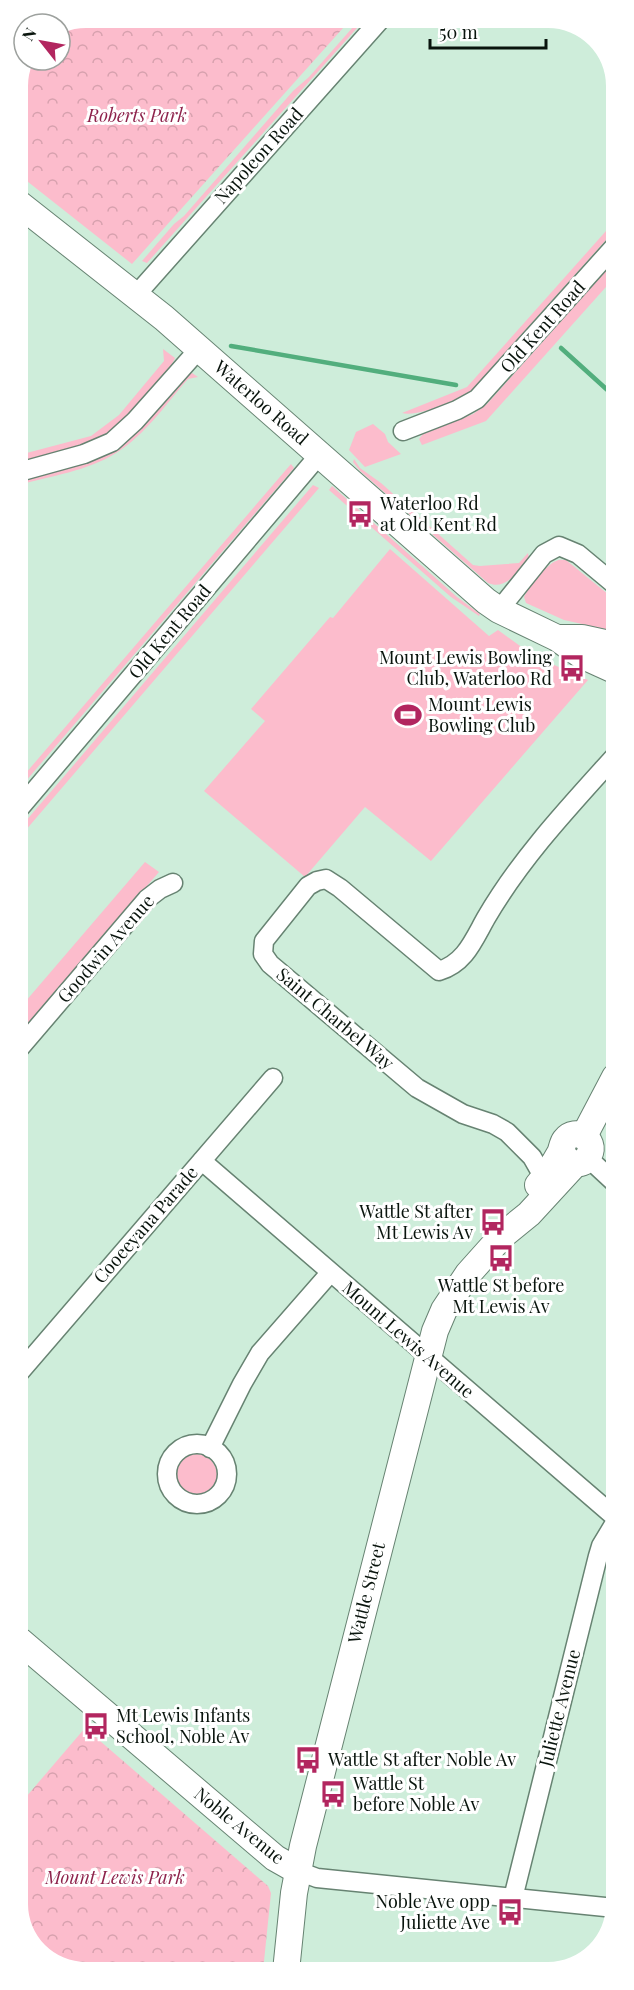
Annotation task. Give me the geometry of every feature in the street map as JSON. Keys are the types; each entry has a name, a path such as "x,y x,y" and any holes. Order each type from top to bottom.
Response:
{"main road":[{"name":"Waterloo Road","path":"28,210 136,295 475,592 499,610 557,638 581,655 606,666"},
{"name":"Waterloo Road","path":"557,638 582,638 606,643"},
{"name":"Wattle Street","path":"287,1961 298,1871 435,1331 444,1310 468,1274 501,1236 529,1214 577,1152 606,1095"},
{"name":"Wattle Street","path":"501,1236 514,1212 544,1178 577,1152"},
{"name":"Noble Avenue","path":"28,1648 275,1858 298,1871"}],"street":[{"name":"Napoleon Road","path":"136,295 373,29"},
{"name":"Old Kent Road","path":"403,431 457,410 477,399 606,256"},
{"path":"28,470 84,454 111,442 135,421 199,349"},
{"name":"Old Kent Road","path":"28,798 320,454"},
{"path":"499,610 544,554 560,546 578,554 606,577"},
{"name":"Saint Charbel Way","path":"544,1178 532,1157 507,1132 434,1099 389,1065 270,963 263,954 263,945 270,931 308,886 317,880 326,879 340,888 439,971 447,969 459,962 469,950 521,863 606,766"},
{"name":"Goodwin Avenue","path":"28,1038 147,899 173,883"},
{"name":"Cooeeyana Parade","path":"28,1363 273,1078"},
{"path":"577,1152 606,1176"},
{"name":"Mount Lewis Avenue","path":"202,1161 606,1511"},
{"path":"210,1448 260,1353 330,1272"},
{"name":"Juliette Avenue","path":"513,1898 598,1556 606,1537"},
{"name":"Noble Avenue","path":"298,1871 317,1878 606,1907"}],"green space":[{"name":"Roberts Park","path":"86,28 343,29 132,264 28,182 31,72 72,72 72,31"},
{"path":"352,29 357,29 147,263 142,261 293,91 309,77"},
{"path":"606,231 606,240 471,391 447,403 418,413 402,413 467,387"},
{"path":"606,271 606,287 486,421 422,445 419,439 423,434 473,414 487,404"},
{"path":"163,349 175,358 171,366 140,404 112,431 83,445 28,461 28,453 91,436 119,415 164,361"},
{"path":"192,373 198,377 188,379 146,428 127,446 81,469 28,483 28,478 81,463 185,376"},
{"path":"373,424 385,434 388,442 401,454 365,467 349,450 356,432"},
{"path":"354,459 360,468 381,483 473,565 519,563 528,553 529,558 506,582 495,585 488,583 360,471 353,462"},
{"path":"291,464 294,468 28,778 28,771"},
{"path":"313,485 319,488 28,828 28,818"},
{"path":"332,486 457,597 480,614 479,616 451,597 329,490"},
{"name":"Mount Lewis Bowling Club","path":"390,549 489,636 498,630 534,656 588,680 431,861 365,807 305,877 204,791 265,721 251,709 330,617 333,618"},
{"path":"566,560 606,592 606,629 564,620 526,603 524,597 534,582 552,563"},
{"path":"145,862 159,872 28,1024 28,998"},
{"path":"196,1454 211,1460 217,1475 211,1490 196,1496 181,1490 175,1475 181,1460"},
{"name":"Mount Lewis Park","path":"85,1728 268,1886 271,1893 264,1961 82,1961 64,1957 51,1950 38,1936 30,1919 28,1795"}],"waterway":[{"path":"231,346 456,385"},
{"path":"561,348 606,389"}],"place":[{"name":"Waterloo Rd at Old Kent Rd","path":"360,514"},
{"name":"Mount Lewis Bowling Club, Waterloo Rd","path":"572,668"},
{"name":"Mount Lewis Bowling Club","path":"408,715"},
{"name":"Wattle St after Mt Lewis Av","path":"493,1222"},
{"name":"Wattle St before Mt Lewis Av","path":"501,1258"},
{"name":"Mt Lewis Infants School, Noble Av","path":"96,1726"},
{"name":"Wattle St after Noble Av","path":"308,1760"},
{"name":"Wattle St before Noble Av","path":"333,1794"},
{"name":"Noble Ave opp Juliette Ave","path":"510,1912"}]}
